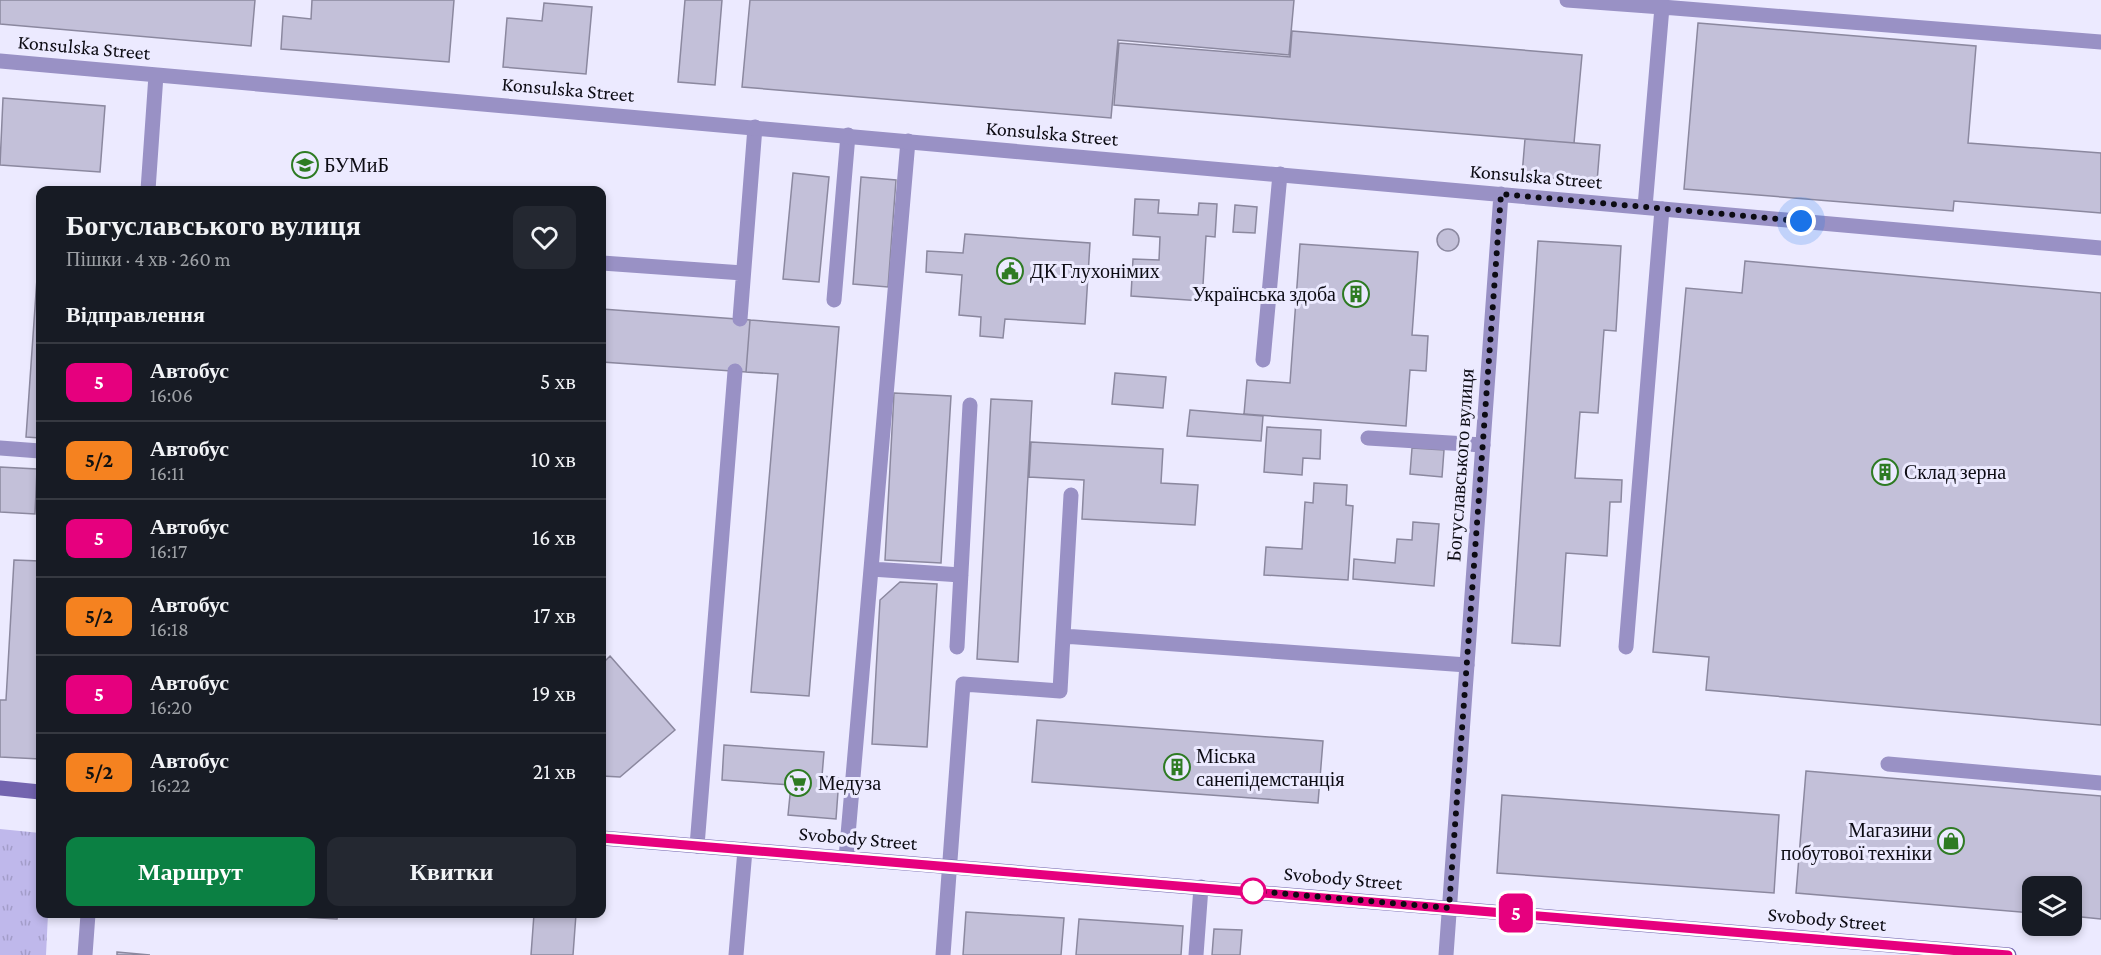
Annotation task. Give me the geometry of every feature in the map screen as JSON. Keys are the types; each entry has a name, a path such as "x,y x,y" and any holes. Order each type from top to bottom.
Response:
{"main road":[{"path":"0,788 36,792"},
{"name":"Svobody Street","path":"606,838 2009,955"}],"street":[{"path":"1567,0 2101,42"},
{"path":"1645,207 1662,7"},
{"name":"Konsulska Street","path":"0,61 2101,248"},
{"path":"148,186 156,75"},
{"path":"740,319 755,127"},
{"path":"834,300 848,135"},
{"path":"846,858 908,141"},
{"path":"1263,360 1280,174"},
{"name":"Богуславського вулиця","path":"1446,955 1501,194"},
{"path":"1626,647 1662,209"},
{"path":"606,263 743,273"},
{"path":"698,846 735,371"},
{"path":"957,647 970,405"},
{"path":"1368,438 1483,445"},
{"path":"0,448 36,451"},
{"path":"943,955 963,684 1060,691 1071,495"},
{"path":"871,569 961,575"},
{"path":"1063,636 1467,665"},
{"path":"1888,764 2101,783"},
{"path":"736,955 745,850"},
{"path":"1196,955 1202,887"},
{"path":"85,955 88,918"}],"green space":[{"path":"0,829 36,833 36,918 48,918 46,955 0,955"}],"building":[{"path":"0,0 255,0 251,46 0,24"},
{"path":"312,0 454,0 449,62 281,49 283,16 311,19"},
{"path":"685,0 722,0 715,85 678,82"},
{"path":"750,0 1294,0 1289,55 1118,40 1111,118 742,87"},
{"path":"544,3 592,7 586,74 503,67 507,18 542,21"},
{"path":"1698,23 1976,46 1968,143 2101,153 2101,213 1954,201 1953,211 1684,189"},
{"path":"1292,31 1582,55 1574,143 1114,105 1119,43 1290,57"},
{"path":"3,98 105,106 100,172 0,165"},
{"path":"1525,139 1600,145 1597,182 1522,175"},
{"path":"793,173 829,177 819,282 783,279"},
{"path":"861,177 896,180 888,287 853,284"},
{"path":"1135,199 1159,200 1158,213 1198,215 1199,203 1217,204 1215,237 1206,236 1202,301 1131,296 1133,259 1159,260 1160,237 1133,235"},
{"path":"1235,205 1257,207 1255,233 1233,232"},
{"path":"1444,229 1452,229 1459,236 1459,244 1452,251 1444,251 1437,244 1437,236"},
{"path":"965,234 1090,243 1085,324 1005,319 1003,338 980,336 981,317 959,315 962,275 926,272 927,251 963,253"},
{"path":"1538,241 1621,246 1616,331 1604,330 1598,413 1580,412 1575,478 1622,480 1621,502 1610,502 1607,556 1566,553 1560,646 1512,643"},
{"name":"Українська здоба","path":"1300,244 1418,252 1412,335 1428,336 1426,371 1410,370 1406,426 1244,414 1247,380 1290,383"},
{"name":"Склад зерна","path":"1745,261 2101,293 2101,725 1706,690 1709,657 1653,652 1686,288 1742,293"},
{"path":"36,293 36,438 26,437"},
{"path":"606,309 750,320 746,372 606,362"},
{"path":"750,320 839,327 809,696 751,692 778,374 746,372"},
{"path":"1115,373 1166,377 1163,408 1112,404"},
{"path":"894,393 951,396 941,563 885,560"},
{"path":"991,399 1032,401 1018,662 977,659"},
{"path":"1190,410 1263,416 1261,441 1187,436"},
{"path":"1267,427 1321,430 1320,459 1303,458 1302,475 1264,472"},
{"path":"1031,442 1163,449 1161,483 1198,485 1195,525 1082,519 1084,480 1029,477"},
{"path":"1412,448 1444,450 1442,477 1410,474"},
{"path":"0,467 36,469 35,514 0,512"},
{"path":"1314,483 1347,485 1346,505 1353,506 1348,580 1264,575 1266,547 1302,549 1305,502 1313,503"},
{"path":"1413,522 1439,524 1434,586 1353,579 1354,559 1395,563 1397,539 1412,540"},
{"path":"14,560 36,561 36,759 0,757 0,700 6,700"},
{"path":"900,582 937,584 927,747 872,744 880,600"},
{"path":"610,656 675,730 620,777 606,776 606,660"},
{"name":"Міська санепідемстанція","path":"1037,720 1323,741 1318,803 1032,782"},
{"name":"Медуза","path":"724,745 824,752 822,776 839,778 836,819 788,815 791,785 722,780"},
{"name":"Магазини побутової техніки","path":"1806,771 2101,796 2101,919 2082,917 2082,876 2022,876 2022,912 1796,893"},
{"path":"1502,795 1779,815 1774,893 1497,873"},
{"path":"966,912 1064,918 1061,955 963,955"},
{"path":"534,918 576,918 573,955 531,955"},
{"path":"1079,919 1183,926 1181,955 1076,955"},
{"path":"1214,929 1242,930 1240,955 1212,955"},
{"path":"117,952 150,955 117,955"}],"bus line":[{"name":"5","path":"606,838 2008,955"}],"place":[{"name":"БУМиБ","path":"305,165"},
{"name":"ДК Глухонімих","path":"1010,271"},
{"name":"Українська здоба","path":"1356,294"},
{"name":"Склад зерна","path":"1885,472"},
{"name":"Міська санепідемстанція","path":"1177,767"},
{"name":"Медуза","path":"798,783"},
{"name":"Магазини побутової техніки","path":"1951,841"}],"route":[{"path":"1253,891 1449,908 1501,194 1801,221"}]}
